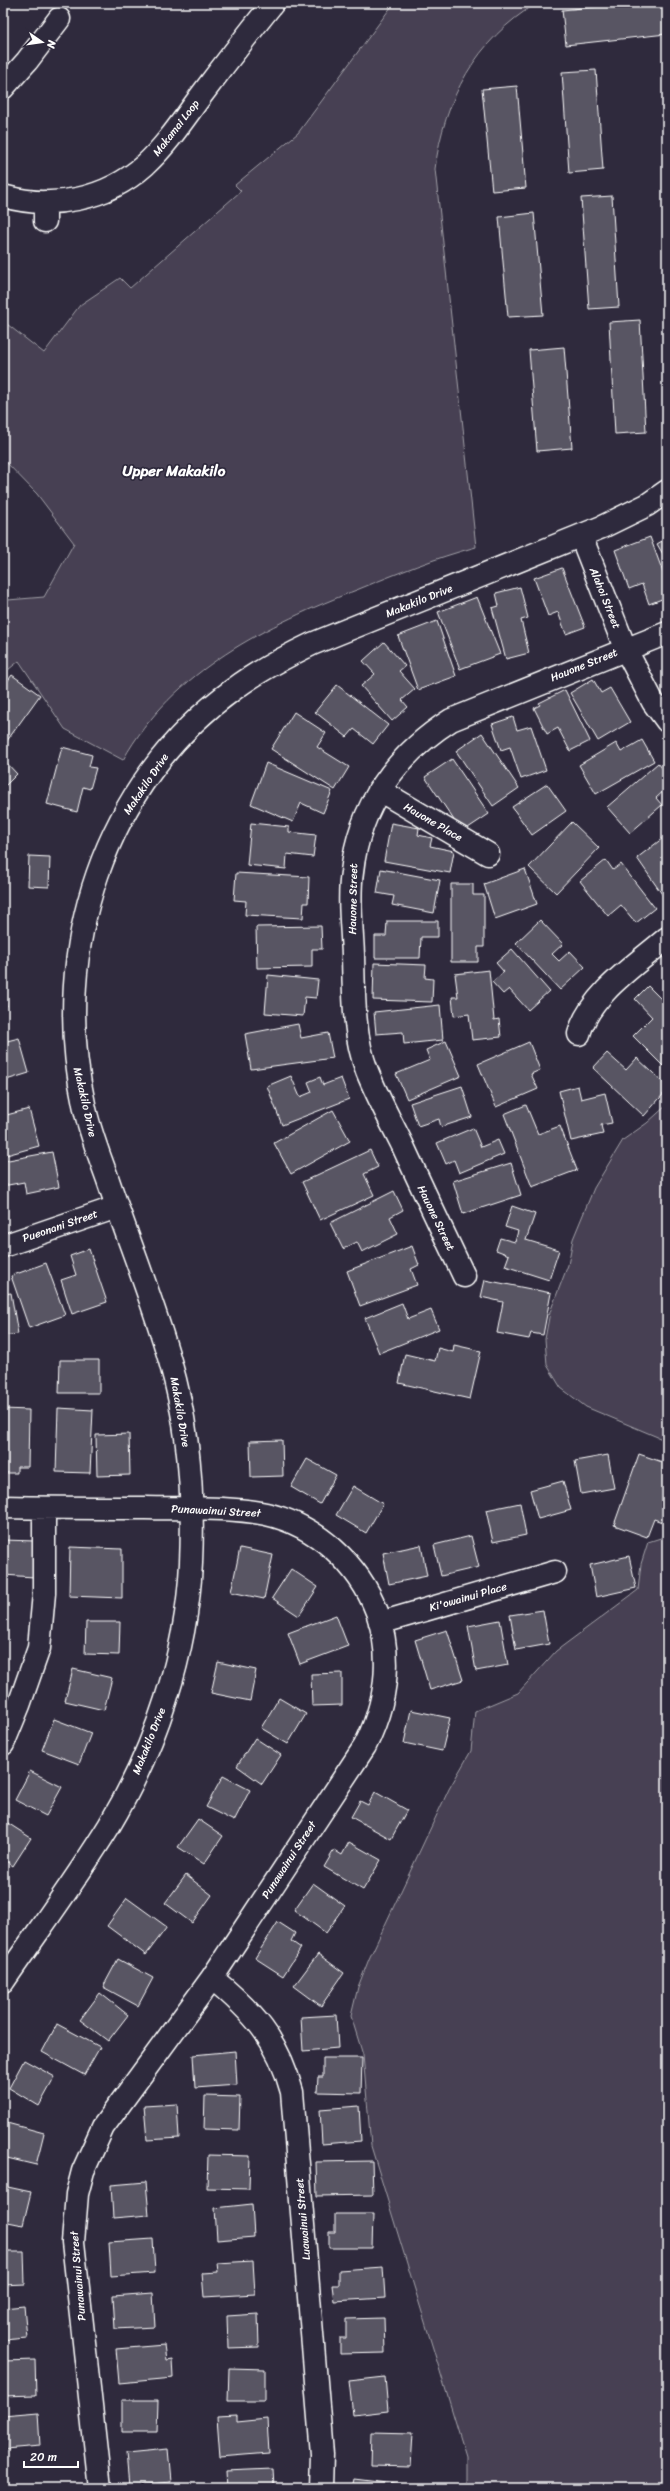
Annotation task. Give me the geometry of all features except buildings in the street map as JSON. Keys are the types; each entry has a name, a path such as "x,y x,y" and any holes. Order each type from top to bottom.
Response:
{"street":[{"name":"Makamai Loop","path":"3,196 45,212 66,201 100,192 116,185 144,165 160,148 273,3"},
{"path":"3,88 27,61 59,19"},
{"name":"Makakilo Drive","path":"3,1982 109,1826 141,1765 165,1701 182,1634 191,1566 192,1509 185,1430 171,1363 84,1107 76,1061 72,1015 75,968 81,930 95,877 114,834 137,793 164,755 196,721 231,691 270,665 312,644 581,536 647,505 667,491"},
{"name":"Alahoi Street","path":"581,536 625,648 650,696 667,721"},
{"name":"Hauone Street","path":"464,1276 368,1072 356,1026 353,1002 351,873 362,826 379,790 396,765 413,748 451,720 625,648 667,633"},
{"name":"Hauone Place","path":"379,790 488,854"},
{"path":"579,1034 584,1019 598,999 667,938"},
{"name":"Pueonani Street","path":"3,1246 117,1206"},
{"name":"Punawainui Street","path":"3,1507 192,1509 267,1514 296,1524 317,1536 336,1551 356,1574 366,1589 380,1623 386,1659 386,1677 379,1713 365,1746 212,1978 103,2127 91,2148 77,2194 73,2242 100,2488"},
{"path":"3,1744 19,1705 39,1648 44,1593 44,1508"},
{"name":"Ki'owainui Place","path":"380,1623 556,1572"},
{"name":"Luawainui Street","path":"212,1978 240,2002 261,2025 280,2056 292,2092 322,2454 321,2488"}],"shaded area":[{"path":"394,3 537,3 515,18 497,35 480,53 466,74 455,95 446,119 439,143 435,169 476,547 417,566 324,603 257,635 225,654 195,676 168,700 144,728 123,760 65,729 19,661 3,674 3,603 8,600 44,597 74,543 37,494 3,459 3,321 44,353 80,305 120,278 130,288 241,191 235,185 298,133"},
{"path":"667,1105 667,1441 586,1407 561,1388 547,1365 545,1339 550,1312 568,1265 573,1239 594,1188 623,1140 647,1123"},
{"path":"667,1536 667,2488 466,2488 466,2456 371,2146 363,2055 351,2016 358,1987 369,1959 449,1789 471,1751 475,1711 518,1693 556,1651 638,1590 641,1564 648,1542"}],"district":[{"name":"Upper Makakilo","path":"174,471"}]}
